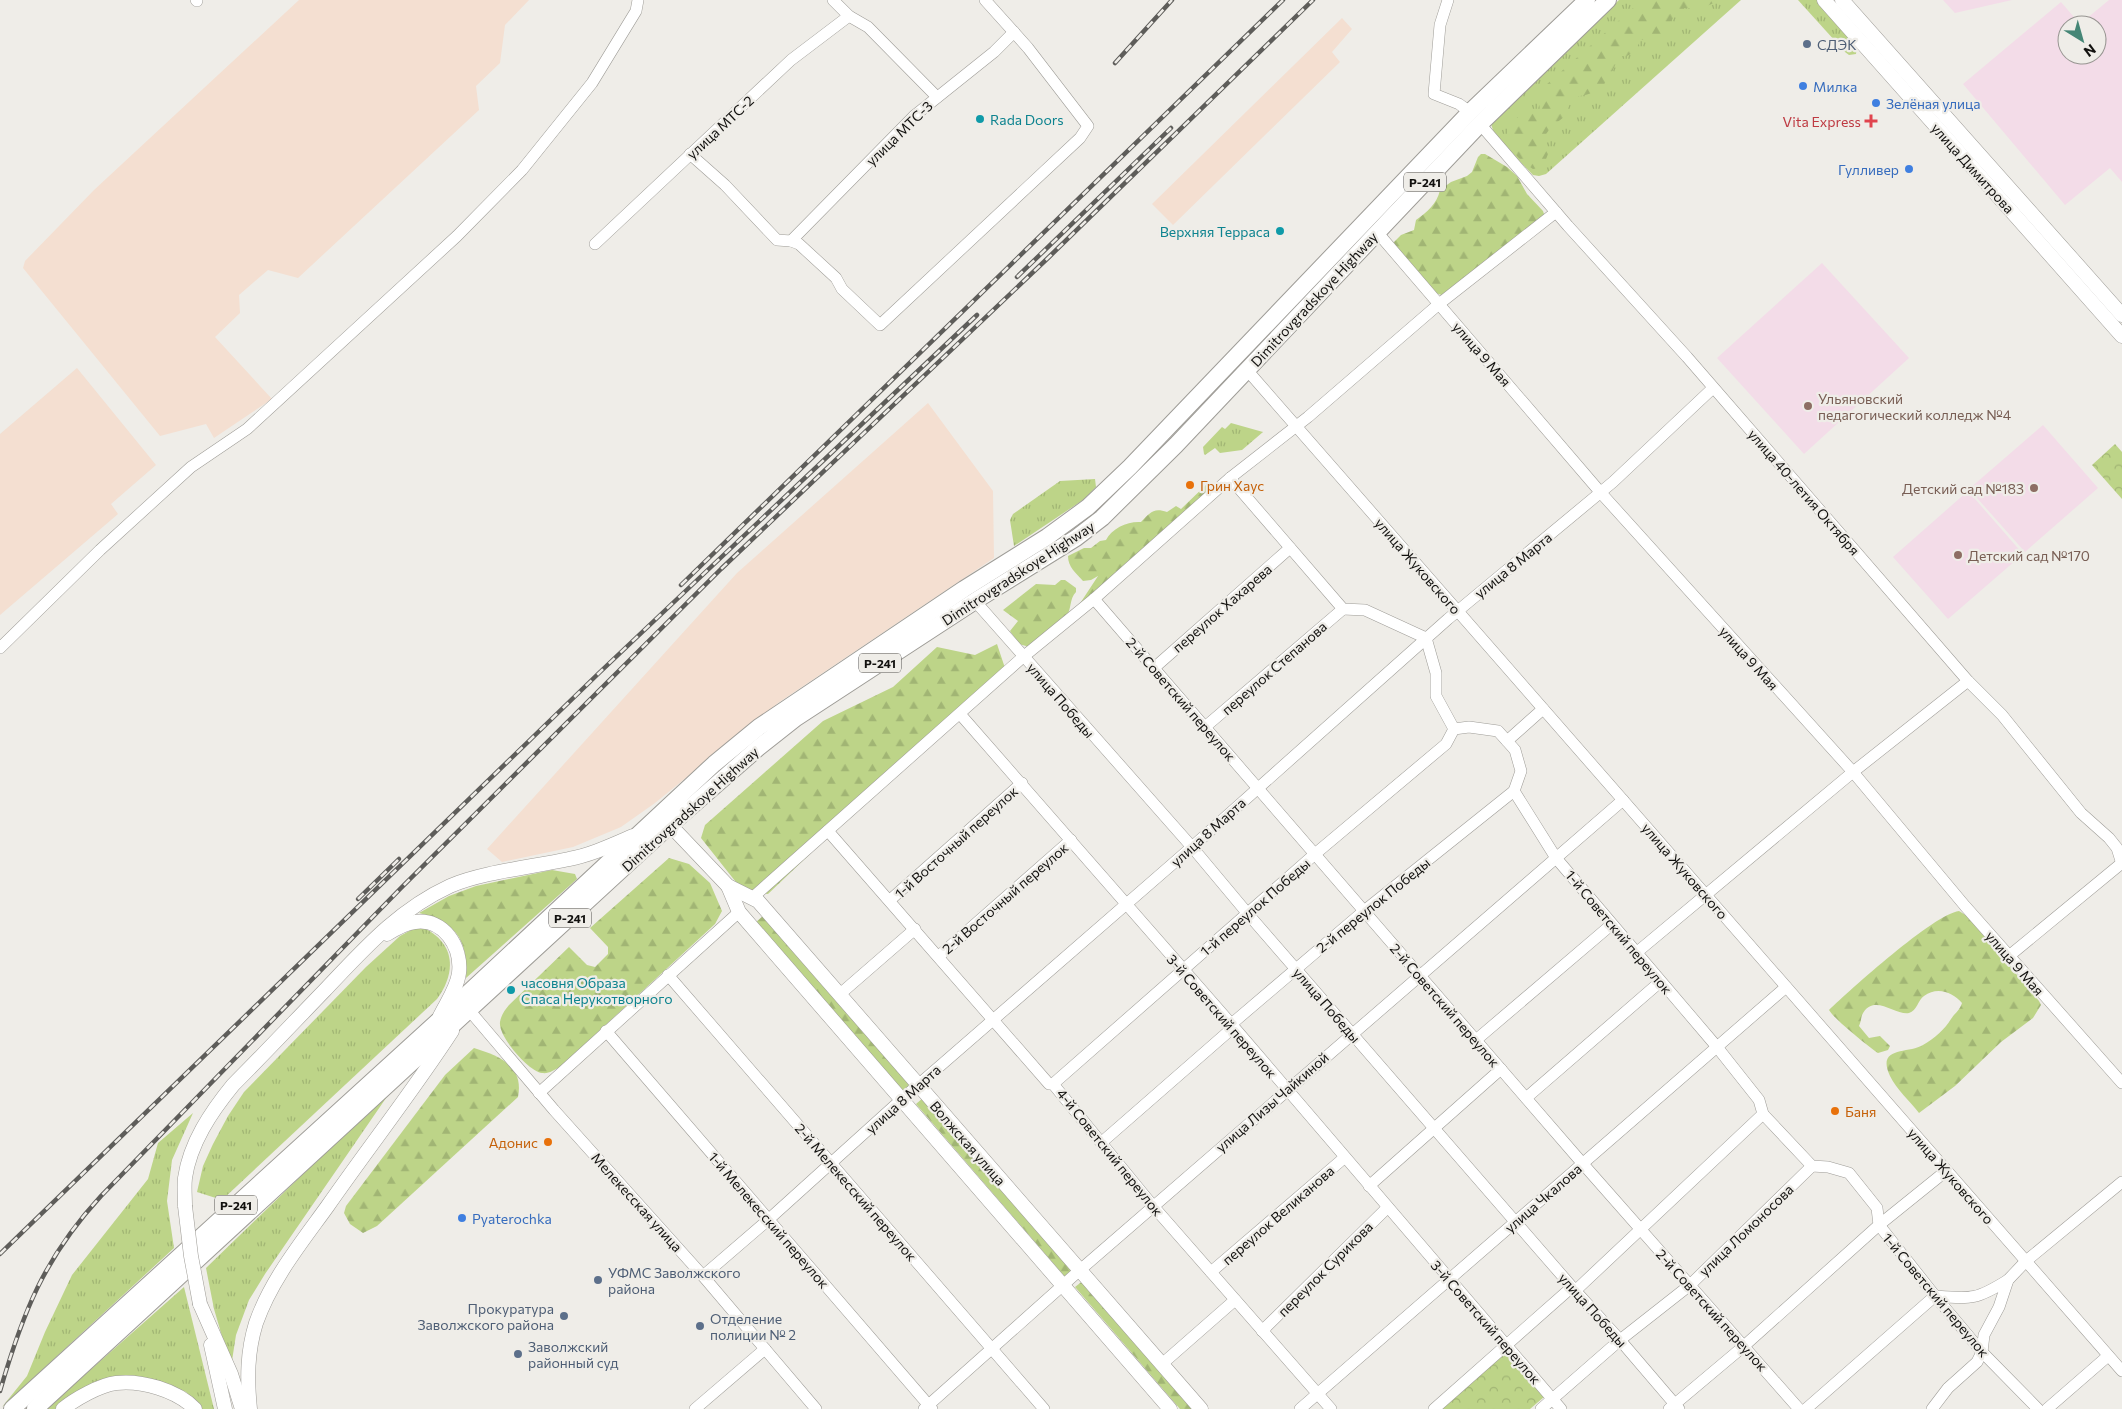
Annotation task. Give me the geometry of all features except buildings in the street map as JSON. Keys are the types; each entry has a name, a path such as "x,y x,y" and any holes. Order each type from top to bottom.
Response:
{"highway":[{"name":"Dimitrovgradskoye Highway","path":"463,1010 665,819 714,764 759,727 964,589 1047,537 1088,507 1130,467 1469,113 1587,0"},
{"name":"Dimitrovgradskoye Highway","path":"463,1010 636,835 665,819 796,718 975,601 1076,538 1096,522 1139,483 1377,232 1469,113 1608,0"},
{"path":"1235,357 1247,370"},
{"name":"Р-241","path":"12,1409 436,1023 463,1010"},
{"name":"Р-241","path":"35,1409 463,1010"}],"main road":[{"name":"улица Димитрова","path":"1824,0 2043,237 2122,316"},
{"name":"улица Димитрова","path":"1842,0 2043,237 2122,336"},
{"name":"Волжская улица","path":"665,819 728,886 758,901 1201,1409"},
{"path":"242,1409 231,1374 200,1304 191,1256 185,1206 185,1178 189,1162 206,1123 218,1103 370,942 418,903 451,886 468,880 572,859 602,850 636,835"},
{"name":"Волжская улица","path":"728,886 739,912 1170,1409"},
{"path":"370,942 416,921 438,926 452,938 457,951 459,974 454,990 436,1023"},
{"path":"250,1409 248,1356 256,1322 272,1289 297,1248 438,1052 463,1010"},
{"path":"205,1318 225,1409"},
{"path":"63,1409 90,1393 115,1383 138,1384 158,1388 178,1396 195,1409"}],"street":[{"path":"0,648 100,550 191,467 247,429 457,236 522,170 592,83 636,11 638,0"},
{"path":"833,0 849,16 868,27 937,97"},
{"path":"690,154 725,185 778,240 799,244 836,278 842,289 880,325 1073,144 1088,126 1014,32 984,0"},
{"path":"1448,0 1440,25 1434,94 1469,113"},
{"name":"улица МТС-2","path":"595,244 791,60 849,16"},
{"name":"улица МТС-3","path":"791,241 914,116 994,52 1014,32"},
{"name":"улица 40-летия Октября","path":"1469,113 1714,388 1968,681 2002,715 2081,813 2117,848 2122,863"},
{"path":"752,898 1023,657 1094,599 1230,478 1296,427 1439,304 1556,212"},
{"name":"улица 9 Мая","path":"1377,232 1601,493 1853,772 1922,856 2122,1083"},
{"name":"улица Жуковского","path":"1247,370 2122,1371"},
{"name":"улица 8 Марта","path":"702,1276 1192,847 1426,638 1601,493 1714,388"},
{"path":"1230,478 1343,609 1365,610 1426,638 1436,673 1436,696 1454,729 1469,727 1498,731 1515,750 1521,771 1514,791"},
{"name":"переулок Хахарева","path":"1154,668 1290,548"},
{"name":"2-й Советский переулок","path":"1094,599 1501,1070 1799,1409"},
{"name":"улица Победы","path":"975,601 1192,847 1295,969 1620,1340 1674,1407"},
{"name":"переулок Степанова","path":"1205,727 1343,609"},
{"path":"1636,953 1853,772 1968,681"},
{"path":"1507,741 1543,709"},
{"name":"3-й Советский переулок","path":"960,714 1072,840 1182,970 1233,1026 1344,1158 1561,1409"},
{"name":"1-й переулок Победы","path":"1053,1084 1315,854 1446,744 1454,729"},
{"name":"1-й Восточный переулок","path":"890,900 1022,783"},
{"name":"1-й Советский переулок","path":"1514,791 1556,858 1717,1047 1759,1100 1763,1114 1812,1166 1828,1167 1849,1173 1877,1208 1879,1225 1982,1352 2038,1409"},
{"name":"2-й переулок Победы","path":"1102,1142 1295,969 1514,791"},
{"name":"улица Лизы Чайкиной","path":"928,1408 992,1348 1153,1206 1419,974 1623,800"},
{"name":"4-й Советский переулок","path":"828,831 1049,1084 1053,1084 1153,1206 1331,1409"},
{"name":"2-й Восточный переулок","path":"939,956 1072,840"},
{"path":"2009,956 2122,863"},
{"path":"539,1093 739,912"},
{"path":"1476,1040 1612,925"},
{"path":"839,995 915,929"},
{"name":"2-й Мелекесский переулок","path":"668,975 1044,1409"},
{"path":"1526,1098 1660,982"},
{"name":"улица Чкалова","path":"1300,1409 1786,987"},
{"name":"Мелекесская улица","path":"463,1010 702,1276 816,1409"},
{"name":"1-й Мелекесский переулок","path":"606,1031 928,1408"},
{"path":"1369,1186 1501,1070"},
{"path":"1434,1409 1642,1230 1763,1114"},
{"name":"переулок Великанова","path":"1211,1272 1344,1158"},
{"name":"улица Ломоносова","path":"1541,1409 1620,1340 1690,1285 1812,1166"},
{"path":"1674,1407 1879,1225 1946,1171"},
{"path":"1806,1409 1936,1296 1969,1299 1984,1295 2008,1280 2026,1261 2122,1182"},
{"name":"переулок Сурикова","path":"1262,1331 1387,1208"},
{"path":"1932,1409 1948,1388 1977,1362 1982,1352 1984,1335 1999,1308 2008,1280"},
{"path":"1162,1364 1235,1300"},
{"path":"696,1409 765,1349"},
{"path":"2047,1409 2108,1356"}],"shaded area":[{"path":"299,0 529,0 505,25 500,63 476,86 479,110 298,278 268,270 239,295 240,313 215,337 272,399 214,438 206,424 160,436 23,268 25,261 94,190"},
{"path":"1943,0 2012,0 1955,13"},
{"path":"2109,0 2122,0 2122,182 2110,168 2065,205 1963,84 2061,2 2072,15 2057,15 2057,65 2107,65 2107,15 2091,15"},
{"path":"1342,18 1352,29 1332,52 1340,62 1173,225 1152,204"},
{"name":"Ульяновский педагогический колледж №4","path":"1822,263 1909,358 1804,454 1717,358"},
{"path":"77,368 156,465 111,504 118,514 0,615 0,434"},
{"path":"928,403 993,491 994,558 778,703 655,803 621,827 573,847 502,862 487,849 737,573"},
{"name":"Детский сад №183","path":"2043,425 2098,488 2025,552 1969,489"},
{"name":"Детский сад №170","path":"1968,491 2023,554 1948,619 1893,557"}],"green space":[{"path":"1619,0 1741,0 1546,174 1533,175 1495,136 1491,124 1499,112"},
{"path":"1642,0 1718,0 1702,7 1684,8 1659,36 1641,40 1634,52 1618,58 1603,86 1591,93 1573,97 1564,117 1551,127 1544,137 1548,154 1543,167 1533,169 1514,153 1510,146 1508,132 1511,125 1519,116 1540,109 1537,93"},
{"path":"1798,0 1817,0 1855,43 1857,47 1856,54 1849,55 1845,52"},
{"path":"1481,154 1485,154 1507,167 1517,176 1527,194 1543,211 1546,220 1447,297 1433,292 1415,268 1397,255 1394,242 1401,235 1414,230 1416,220 1434,204 1440,190 1451,182 1472,172"},
{"path":"1231,423 1263,432 1242,450 1220,453 1215,448 1205,455 1203,447 1222,427 1225,429"},
{"path":"2115,444 2122,452 2122,499 2092,465"},
{"path":"1095,479 1096,487 1083,500 1014,546 1010,520 1013,514 1060,481"},
{"path":"1207,484 1216,485 1079,605 1098,576 1091,580 1083,581 1071,567 1068,556 1084,548 1091,548 1100,541 1106,540 1112,532 1121,526 1141,522 1152,512 1158,510 1167,512 1176,506 1181,509"},
{"path":"1061,580 1065,580 1076,588 1066,617 1033,648 1019,644 1010,631 1018,621 1003,610 1036,584 1055,585"},
{"path":"997,644 1005,668 768,894 743,891 701,838 705,825 823,721 893,687 937,647 975,655"},
{"path":"669,858 689,864 710,883 722,911 715,924 560,1067 547,1073 536,1071 522,1060 504,1036 500,1022 503,1013 569,947 587,965 595,967 608,954 608,947 590,928"},
{"path":"552,870 575,874 577,879 466,978 465,953 458,935 443,922 419,913 449,896 476,886"},
{"path":"1959,911 1967,916 2041,1005 2033,1018 2001,1042 1955,1086 1919,1113 1893,1081 1887,1066 1887,1060 1890,1055 1917,1048 1939,1034 1959,1010 1962,1003 1949,993 1934,991 1924,996 1914,1010 1909,1013 1885,1006 1872,1005 1862,1015 1859,1026 1869,1038 1880,1036 1890,1046 1888,1050 1878,1053 1844,1026 1829,1010 1912,938 1947,915"},
{"path":"764,915 910,1085 903,1091 755,923"},
{"path":"424,928 442,942 450,960 447,979 437,999 222,1200 197,1192 203,1166 213,1144 244,1092 366,967 400,936 413,929"},
{"path":"474,1048 501,1059 514,1070 519,1086 518,1097 377,1226 363,1233 350,1224 344,1213 346,1206 445,1075"},
{"path":"395,1085 249,1300 236,1335 231,1367 214,1309 206,1268"},
{"path":"924,1097 1074,1269 1065,1277 916,1104"},
{"path":"193,1113 172,1160 167,1201 174,1248 2,1407 27,1376 72,1275 148,1179 158,1143"},
{"path":"1084,1280 1195,1409 1180,1409 1075,1287"},
{"path":"184,1287 214,1409 202,1409 186,1392 160,1383 84,1389 55,1409 46,1409"},
{"path":"1504,1350 1544,1397 1530,1409 1436,1409"}],"railway":[{"path":"1115,63 1172,0"},
{"path":"681,585 1283,0"},
{"path":"0,1391 17,1336 38,1287 64,1242 101,1196 401,888 721,569 1049,257 1313,0"},
{"path":"1017,277 1171,128"},
{"path":"0,1254 599,673 977,315"},
{"path":"358,899 399,859"}],"place":[{"name":"СДЭК","path":"1807,44"},
{"name":"Милка","path":"1803,86"},
{"name":"Зелёная улица","path":"1876,103"},
{"name":"Rada Doors","path":"980,119"},
{"name":"Vita Express","path":"1871,121"},
{"name":"Гулливер","path":"1909,169"},
{"name":"Верхняя Терраса","path":"1280,231"},
{"name":"Ульяновский педагогический колледж №4","path":"1808,406"},
{"name":"Грин Хаус","path":"1190,485"},
{"name":"Детский сад №183","path":"2034,488"},
{"name":"Детский сад №170","path":"1958,555"},
{"name":"часовня Образа Спаса Нерукотворного","path":"511,990"},
{"name":"Баня","path":"1835,1111"},
{"name":"Адонис","path":"548,1142"},
{"name":"Pyaterochka","path":"462,1218"},
{"name":"УФМС Заволжского района","path":"598,1280"},
{"name":"Прокуратура Заволжского района","path":"564,1316"},
{"name":"Отделение полиции № 2","path":"700,1326"},
{"name":"Заволжский районный суд","path":"518,1354"}]}
